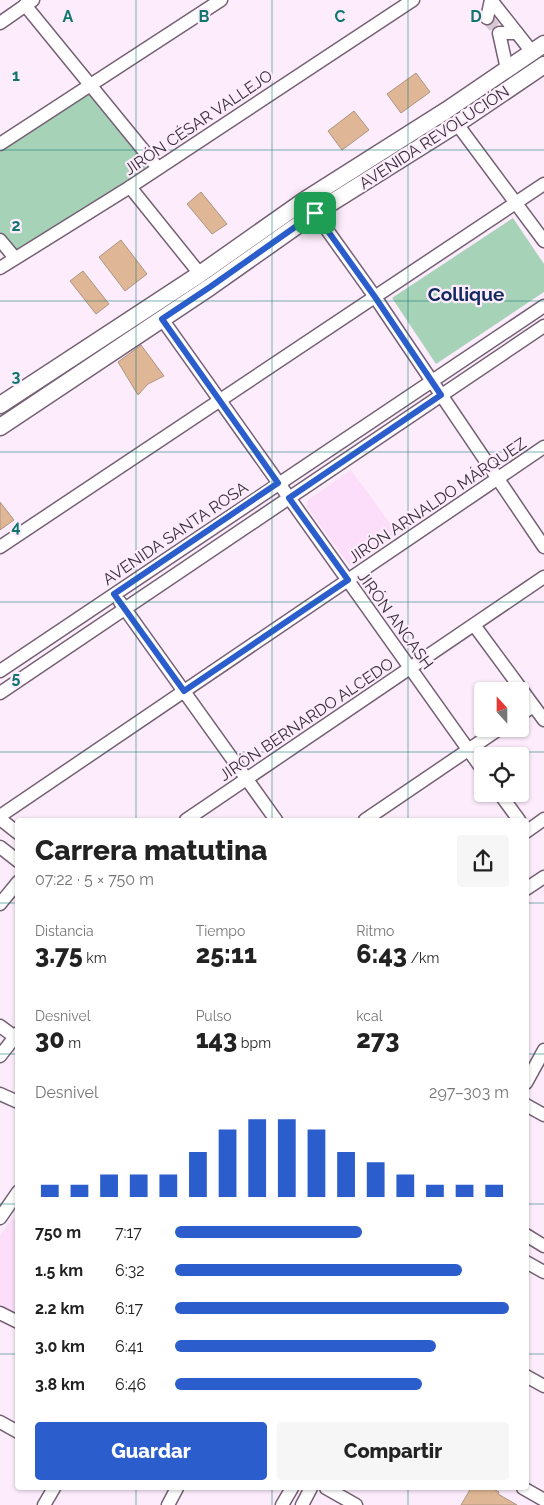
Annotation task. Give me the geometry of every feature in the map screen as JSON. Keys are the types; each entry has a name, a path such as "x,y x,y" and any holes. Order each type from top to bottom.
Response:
{"main road":[{"name":"AVENIDA REVOLUCIÓN","path":"0,405 200,274 305,200 447,110 538,48"},
{"name":"AVENIDA REVOLUCIÓN","path":"0,427 210,287 315,213 457,124 544,66"}],"street":[{"path":"0,144 222,0"},
{"name":"JIRÓN CÉSAR VALLEJO","path":"0,268 130,187 412,0"},
{"path":"487,18 491,0"},
{"path":"491,0 517,33 538,48"},
{"path":"0,23 29,2 91,86 158,168"},
{"path":"507,69 499,33 517,33"},
{"path":"457,124 544,241"},
{"path":"0,547 544,184"},
{"path":"130,187 200,274"},
{"path":"315,213 375,297 544,547"},
{"path":"0,240 16,258"},
{"name":"AVENIDA SANTA ROSA","path":"0,671 544,306"},
{"name":"JIRÓN ANCASH","path":"162,319 474,757"},
{"path":"0,693 544,326"},
{"name":"JIRÓN ARNALDO MÁRQUEZ","path":"0,817 544,447"},
{"name":"JIRÓN BERNARDO ALCEDO","path":"189,818 544,577"},
{"path":"114,594 275,818"},
{"path":"474,625 544,720"},
{"path":"529,709 534,706"},
{"path":"368,818 487,738"},
{"path":"506,802 518,818"},
{"path":"0,817 15,830"},
{"path":"529,829 544,819"},
{"path":"0,847 15,859"},
{"path":"529,888 544,877"},
{"path":"0,904 15,886"},
{"path":"0,1026 15,1034"},
{"path":"0,1056 15,1036"},
{"path":"529,1077 544,1050"},
{"path":"0,1094 15,1101"},
{"path":"529,1106 544,1115"},
{"path":"0,1218 14,1205"},
{"path":"529,1237 544,1246"},
{"path":"529,1264 544,1272"},
{"path":"0,1313 15,1320"},
{"path":"529,1378 544,1386"},
{"path":"0,1422 15,1430"},
{"path":"44,1505 53,1490"},
{"path":"168,1505 177,1490"},
{"path":"282,1505 291,1490"},
{"path":"302,1505 309,1490"},
{"path":"330,1490 356,1505"},
{"path":"526,1490 544,1500"}],"shaded area":[{"path":"351,470 397,533 350,566 307,507 308,500"},
{"path":"12,1218 15,1220 15,1313 0,1305 0,1236"}],"green space":[{"path":"89,93 150,168 15,250 0,232 0,152"},
{"path":"513,218 544,264 544,292 436,364 392,298"}],"building":[{"path":"416,73 430,92 401,113 387,94"},
{"path":"354,111 369,130 342,150 328,131"},
{"path":"201,192 227,224 212,234 187,204"},
{"path":"121,240 147,274 125,291 99,257"},
{"path":"83,271 109,304 96,314 70,281"},
{"path":"141,345 164,376 148,384 138,395 118,362"},
{"path":"0,502 14,520 0,530"},
{"path":"470,1490 495,1490 499,1492 498,1494 517,1505 461,1505"}],"tunnel":[{"path":"487,18 499,33"}],"district":[{"name":"Collique","path":"466,294"}],"route":[{"path":"315,213 375,297 441,395 289,498 348,580 184,691 114,594 278,483 162,319 315,213"}]}
